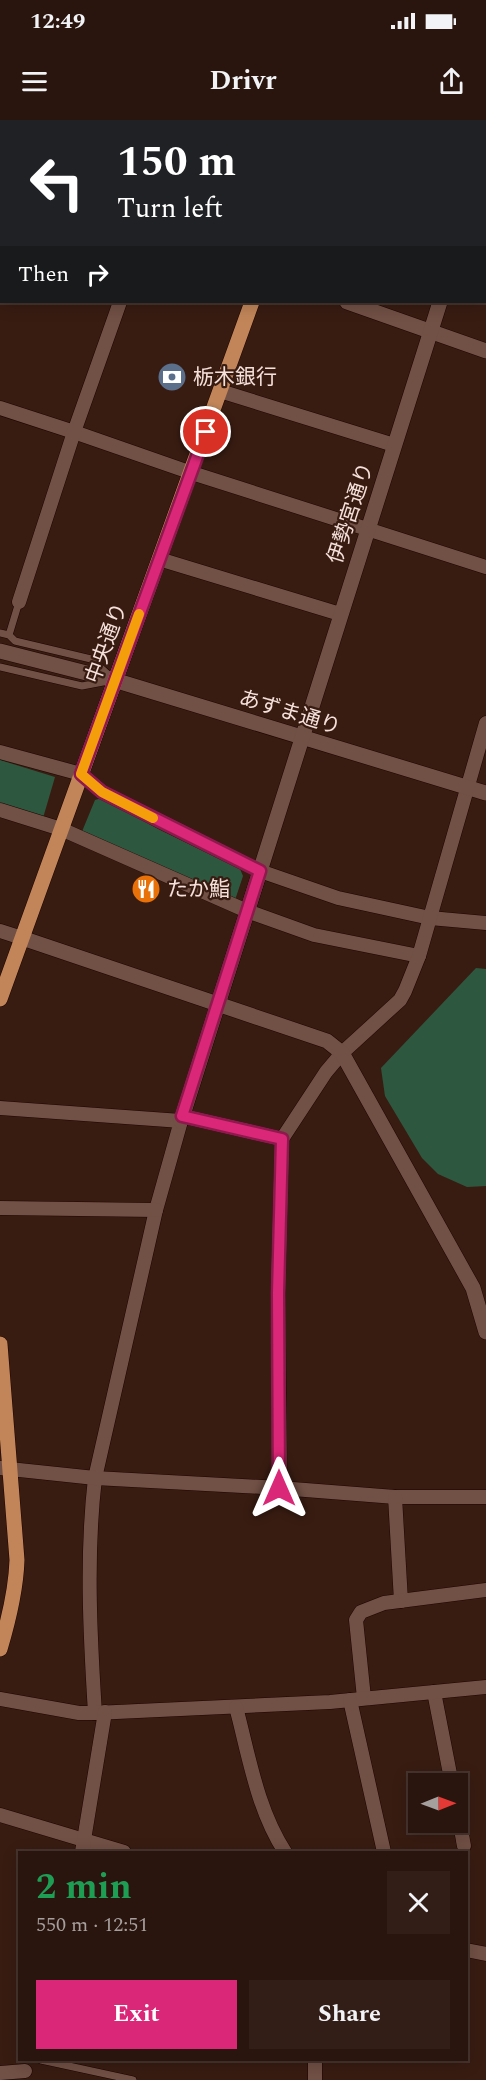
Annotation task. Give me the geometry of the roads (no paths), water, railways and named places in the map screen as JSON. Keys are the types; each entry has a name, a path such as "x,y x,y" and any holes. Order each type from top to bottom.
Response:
{"main road":[{"name":"中央通り","path":"0,999 252,303"},
{"path":"0,1344 5,1469 17,1560 16,1586 0,1649"}],"street":[{"path":"19,602 74,432 120,303"},
{"path":"350,303 486,351"},
{"name":"伊勢宮通り","path":"181,1118 440,303"},
{"path":"220,391 394,445"},
{"path":"0,408 192,473 486,567"},
{"path":"159,559 340,614"},
{"name":"あずま通り","path":"0,651 114,680 486,793"},
{"path":"279,1488 278,1293 282,1139 326,1072 342,1053 400,1000 405,991 419,956 486,723"},
{"path":"0,752 81,774 102,792 260,871 338,898 430,918 486,923"},
{"path":"0,810 61,829 248,912 314,935 419,956"},
{"path":"0,931 217,1006 327,1041 342,1053 473,1288 486,1332"},
{"path":"0,1108 181,1118 282,1139"},
{"path":"82,1847 100,1712 89,1617 92,1505 96,1478 156,1210 181,1118"},
{"path":"0,1208 156,1210"},
{"path":"5,1469 96,1478 395,1497 486,1497"},
{"path":"395,1497 401,1601"},
{"path":"384,1851 357,1699 356,1620 361,1612 384,1604 486,1590"},
{"path":"0,1699 79,1713 236,1707 486,1687"},
{"path":"434,1692 450,1773"},
{"path":"236,1707 259,1796 274,1835 284,1851"},
{"path":"0,1815 82,1847 116,1851"},
{"path":"462,1833 464,1846"},
{"path":"468,1950 486,1954"},
{"path":"315,2061 315,2080"},
{"path":"0,2073 26,2070"}],"lane":[{"path":"9,635 19,602"},
{"path":"0,633 9,635 15,642 91,659 114,680"},
{"path":"0,667 82,686 114,680"},
{"path":"46,2061 133,2080"}],"place":[{"name":"栃木銀行","path":"172,377"},
{"name":"たか鮨","path":"146,889"}]}
